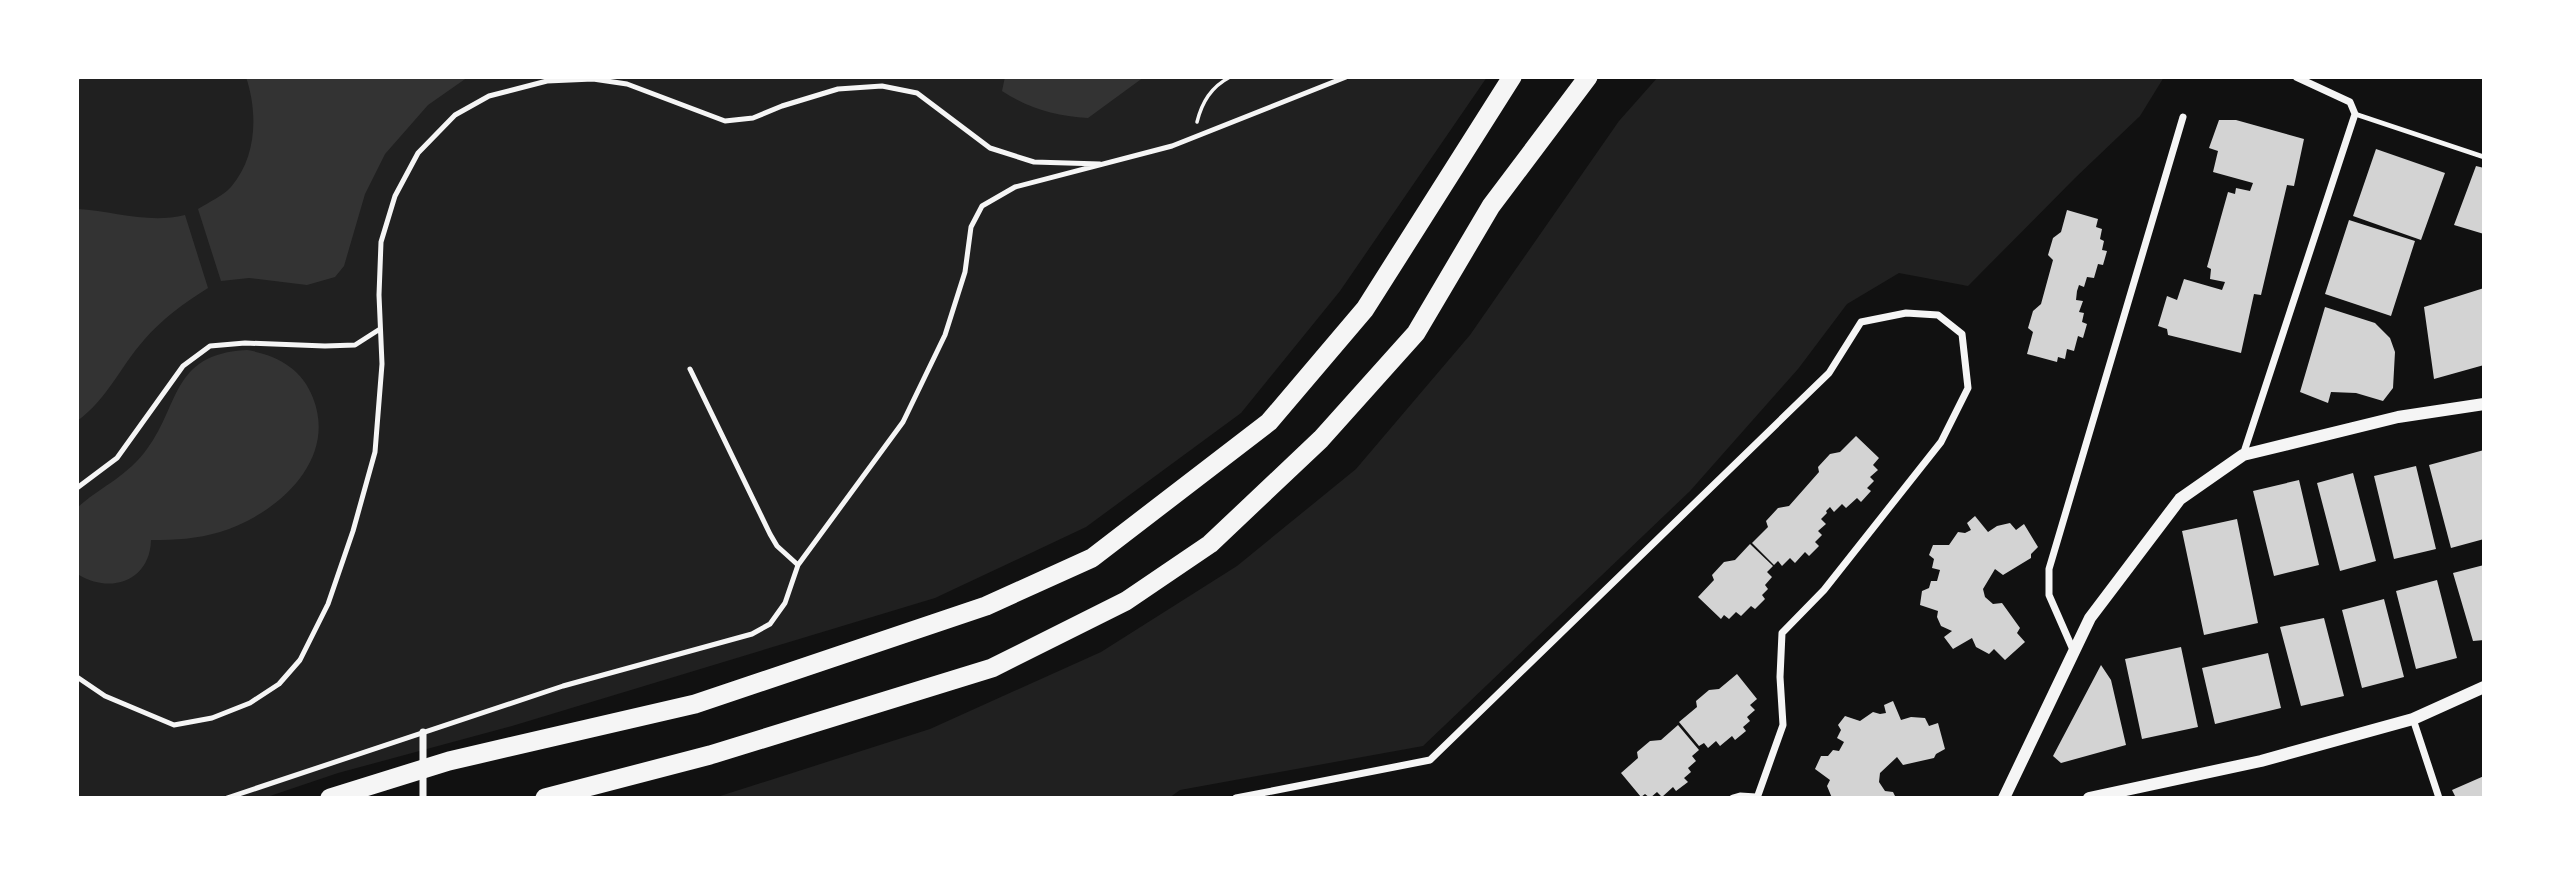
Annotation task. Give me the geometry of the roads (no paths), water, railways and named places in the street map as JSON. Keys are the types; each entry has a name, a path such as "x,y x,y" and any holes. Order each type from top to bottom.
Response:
{"highway":[{"path":"330,798 449,761 695,704 986,606 1093,558 1269,422 1365,309 1512,77"},
{"path":"545,798 710,755 992,668 1126,601 1210,544 1321,439 1416,333 1491,206 1588,77"}],"street":[{"path":"2242,455 2355,114 2350,102 2296,77"},
{"path":"2074,652 2049,595 2049,569 2183,117"},
{"path":"1236,798 1430,760 1829,373 1861,322 1906,313 1938,315 1962,334 1968,388 1941,442 1824,590 1782,633 1780,677 1783,725 1757,798 1733,798"},
{"path":"2004,798 2090,618 2180,499 2242,455 2398,417 2484,404"},
{"path":"2088,798 2119,795 2261,761 2413,719 2484,687"},
{"path":"2413,719 2438,798"},
{"path":"423,732 423,798"}],"lane":[{"path":"227,798 563,686 752,634 770,624 785,603 797,565 903,422 945,335 965,272 971,227 982,206 1015,187 1172,146 1346,77"},
{"path":"77,677 105,696 174,725 212,718 250,704 279,684 300,660 328,604 353,531 374,452 382,364 381,242 395,196 418,153 455,115 489,96 547,81 628,80 725,121 753,118 838,89 882,86 917,93 990,148 1034,162 1100,164"},
{"path":"2355,114 2484,157"},
{"path":"77,488 117,458 183,366 210,346 245,343 355,345 380,329"},
{"path":"690,369 769,534 777,546 797,565"}]}
